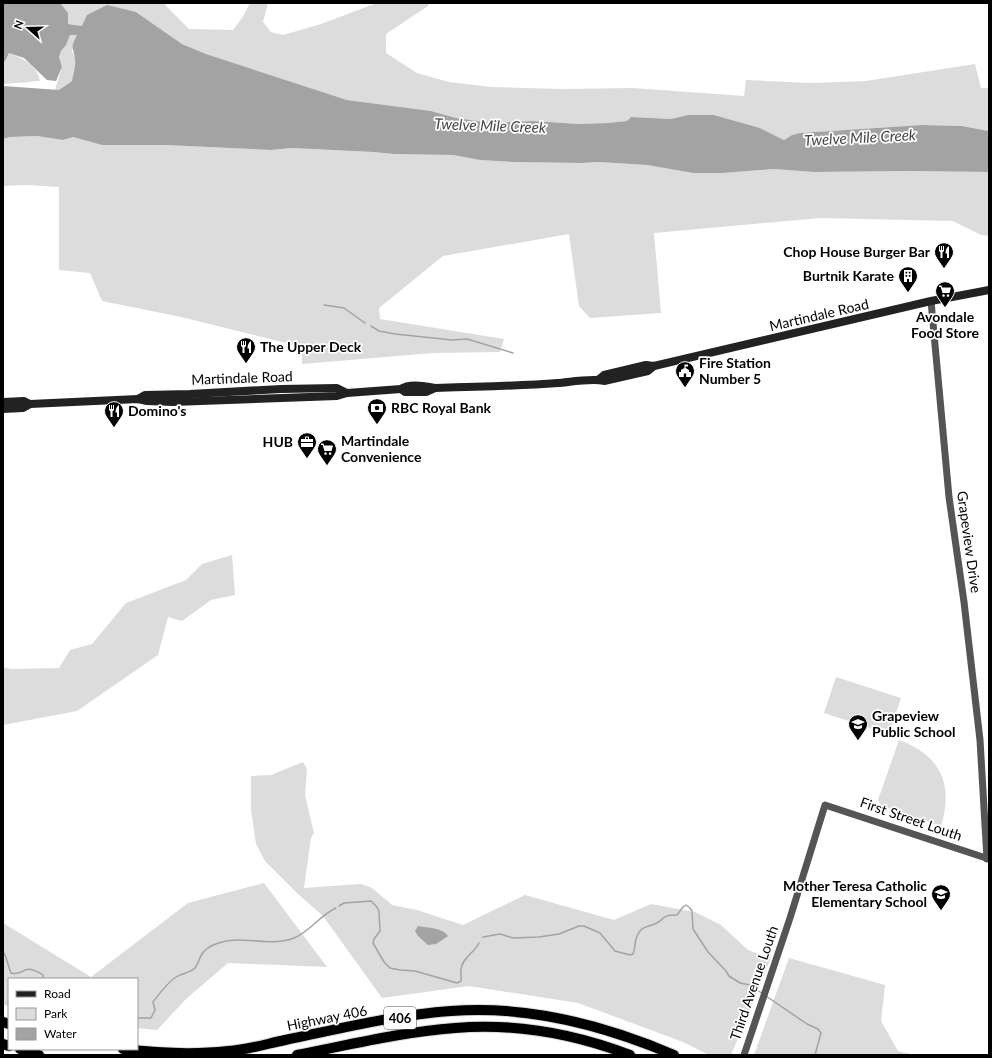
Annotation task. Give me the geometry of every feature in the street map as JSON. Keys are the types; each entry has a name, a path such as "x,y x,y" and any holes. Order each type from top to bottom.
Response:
{"highway":[{"name":"Highway 406","path":"133,1050 154,1052 229,1051 406,1016 452,1011 475,1011 527,1013 578,1022 625,1035 674,1055"},
{"name":"406","path":"297,1055 397,1035 456,1028 506,1028 555,1034 589,1041 630,1055"},
{"path":"23,1050 39,1055"}],"main road":[{"name":"Martindale Road","path":"3,409 23,408 30,404 138,399 145,395 338,388 346,392 401,389 405,392 426,392 435,388 515,386 599,379 604,381 648,371 654,366 932,301 989,290"},
{"name":"Martindale Road","path":"3,402 24,401 30,404"}],"street":[{"name":"Grapeview Drive","path":"932,301 949,497 964,602 980,740 988,859"},
{"name":"First Street Louth","path":"826,805 988,859"},
{"name":"Third Avenue Louth","path":"744,1055 826,805"}],"green space":[{"path":"60,3 165,3 165,5 189,29 233,30 242,18 250,3 268,3 263,22 271,32 283,35 321,24 377,3 429,3 428,6 386,34 386,53 417,73 449,82 491,87 561,89 633,88 744,96 746,80 810,83 866,81 975,64 981,88 989,88 989,131 962,126 922,125 800,133 792,135 784,140 760,128 714,115 688,115 671,119 631,117 627,121 609,123 579,124 533,121 492,123 456,118 431,111 347,100 206,54 182,44 136,12 82,26 68,24"},
{"path":"70,35 78,35 72,51 76,60 72,81 59,90 55,90 62,67 59,57"},
{"path":"9,53 19,57 32,66 40,81 3,84 3,62"},
{"path":"37,136 63,140 73,137 102,145 166,145 271,150 292,148 394,154 453,155 480,160 513,162 599,162 647,165 693,173 723,173 773,169 814,172 989,172 989,236 981,235 953,221 821,218 654,233 661,313 590,318 579,306 569,234 443,256 379,308 380,319 504,339 500,352 433,353 302,364 302,347 181,317 102,301 90,273 59,270 59,187 26,185 3,186 3,139 10,137"},
{"path":"232,555 235,595 211,600 182,621 168,617 158,655 77,711 3,725 3,667 11,669 59,668 70,650 92,644 126,603 186,580 202,564"},
{"path":"836,677 901,698 889,734 824,713"},
{"path":"899,740 913,746 925,754 934,763 940,773 944,784 946,797 945,811 941,826 882,806 878,800"},
{"path":"303,762 307,769 305,795 314,833 311,838 304,888 361,884 372,888 392,905 417,910 463,925 525,895 614,920 651,904 695,912 721,925 748,950 771,958 731,1055 709,1055 683,1042 578,1003 469,986 382,998 323,916 298,894 265,861 256,844 251,810 251,776 271,775"},
{"path":"264,883 327,967 228,963 187,998 157,1030 138,1028 138,978 8,978 8,1006 3,1004 3,923 91,977 188,903"},
{"path":"789,958 885,985 881,1021 898,1051 914,1055 754,1055"}],"water":[{"name":"Twelve Mile Creek","path":"3,3 60,3 68,13 68,24 82,26 87,15 107,5 136,12 182,44 206,54 347,100 431,111 456,118 492,123 533,121 579,124 608,123 627,121 631,117 671,119 688,115 714,115 760,128 784,140 792,135 800,133 922,125 962,126 989,131 989,172 814,172 773,169 723,173 693,173 647,165 599,162 513,162 480,160 453,155 394,154 292,148 271,150 166,145 102,145 73,137 63,140 37,136 10,137 3,139 3,86 59,90 72,81 75,67 73,45 77,35 70,35 66,45 61,51 59,57 62,67 56,81 47,80 24,58 9,53 3,62"},
{"path":"418,926 438,929 448,936 436,944 428,945 418,936 415,931"}],"waterway":[{"path":"324,305 344,308 365,323"},
{"path":"371,326 379,331 395,334 452,340 467,339 513,353"},
{"path":"339,906 344,903 371,901 377,907 379,912 380,931 373,943 384,962 390,968 415,971 457,983 461,981 462,965 479,943"},
{"path":"483,937 500,934 513,938 539,937 559,934 579,926 584,926 600,933 615,951 630,955 633,954 636,938 641,930 666,917 677,915 686,905 692,911 693,929 708,952 729,976 740,983 750,985 763,994"},
{"path":"138,1018 151,1018 155,1010 153,1002 164,988 176,977 195,968 202,954 213,945 233,940 274,942 294,938 336,908"},
{"path":"3,952 6,956 11,973 16,974 24,970 31,969 43,975 43,978"},
{"path":"766,996 807,1024 818,1029 821,1033 815,1055"}],"place":[{"name":"Chop House Burger Bar","path":"944,269"},
{"name":"Burtnik Karate","path":"908,293"},
{"name":"Avondale Food Store","path":"945,308"},
{"name":"The Upper Deck","path":"246,364"},
{"name":"Fire Station Number 5","path":"685,388"},
{"name":"RBC Royal Bank","path":"377,425"},
{"name":"Domino's","path":"114,428"},
{"name":"HUB","path":"307,459"},
{"name":"Martindale Convenience","path":"327,466"},
{"name":"Grapeview Public School","path":"858,741"},
{"name":"Mother Teresa Catholic Elementary School","path":"941,911"}]}
